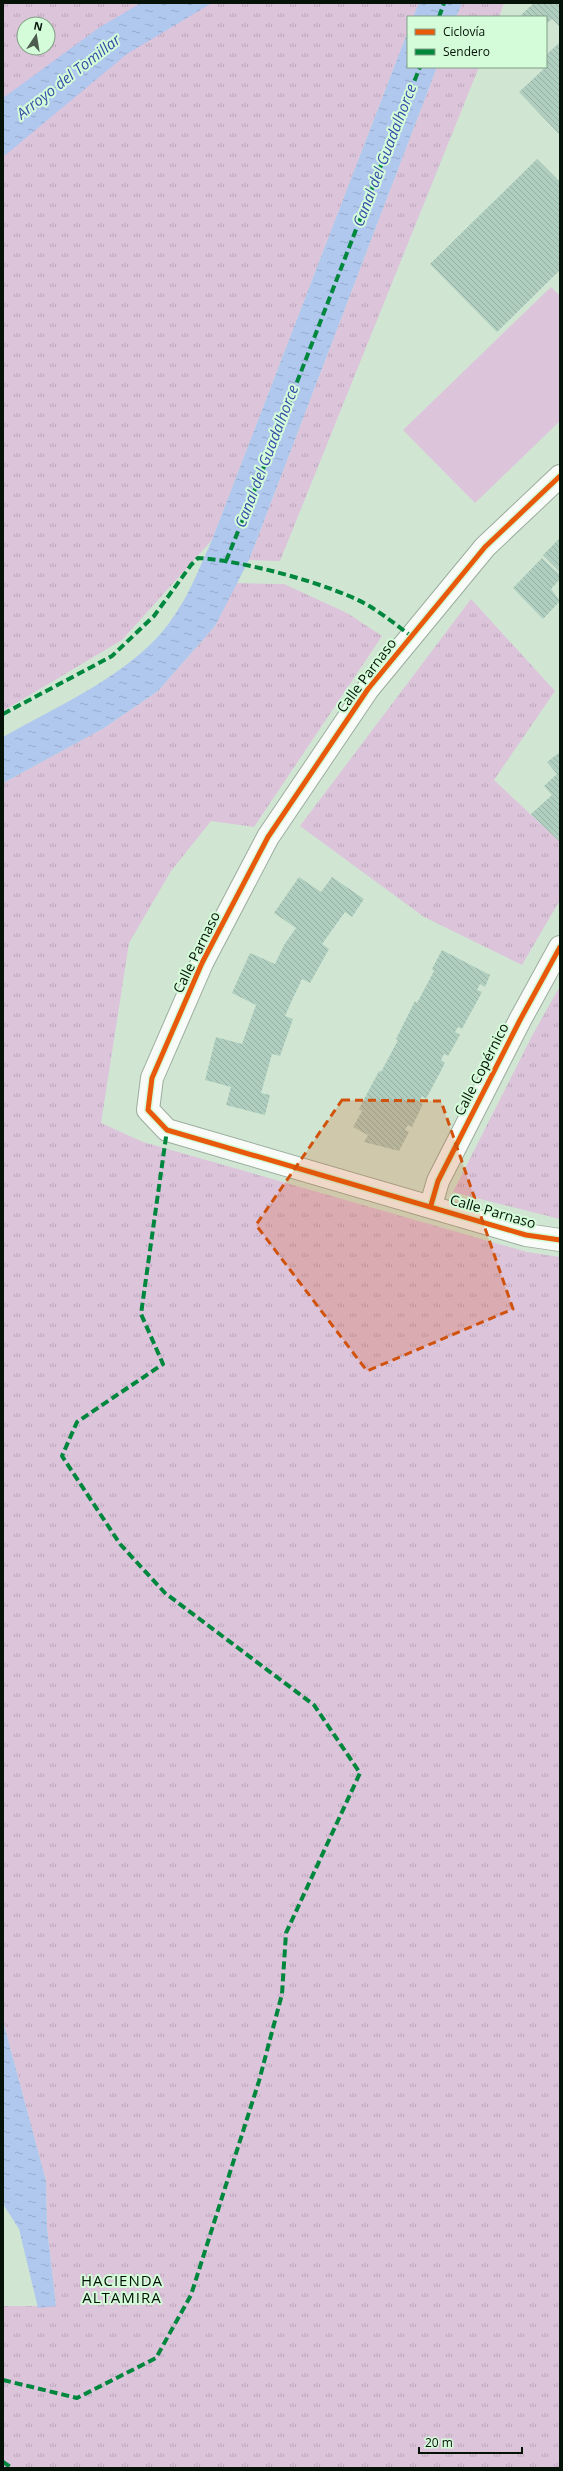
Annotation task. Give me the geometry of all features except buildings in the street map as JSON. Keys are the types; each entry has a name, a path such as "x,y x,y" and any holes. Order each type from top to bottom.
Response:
{"street":[{"name":"Calle Parnaso","path":"560,476 485,547 368,689 268,837 202,963 152,1078 148,1110 167,1130 431,1205 526,1235 560,1240"},
{"name":"Calle Copérnico","path":"431,1205 438,1181 520,1020 560,947"}],"highlighted area":[{"path":"342,1100 441,1101 513,1309 367,1371 256,1225"}],"green space":[{"path":"3,3 419,3 413,16 407,16 407,34 212,540 122,640 3,711"},
{"path":"462,3 504,3 499,16 456,16"},
{"path":"437,68 479,68 280,561 249,560"},
{"path":"551,287 560,296 560,421 475,503 403,430"},
{"path":"236,583 284,584 347,613 382,636 254,827 211,821 171,871 129,943 101,1123 143,1142 527,1252 560,1257 560,2468 3,2468 3,2306 56,2306 47,2228 46,2181 3,2021 3,783 104,728 158,691 215,626"},
{"path":"471,599 555,691 494,780 560,842 560,900 522,965 424,917 300,826"},
{"path":"560,986 560,1219 453,1192 533,1034"}],"water":[{"name":"Arroyo del Tomillar","path":"141,3 212,3 127,54 3,157 3,98 100,27"},
{"path":"419,3 462,3 456,16 413,16"},
{"name":"Canal del Guadalhorce","path":"407,34 407,68 437,68 249,560 215,626 158,691 104,728 3,783 3,737 74,699 121,669 142,652 161,634 176,613 196,577 212,540"},
{"path":"3,2021 46,2181 47,2228 56,2306 38,2308 19,2229 3,2204"}],"marked path":[{"path":"439,16 444,3"},
{"path":"226,561 420,68"},
{"path":"3,714 112,656 154,616 191,565 198,558 238,563 287,575 335,590 371,607 411,636"},
{"path":"3,2380 77,2398 156,2358 191,2295 259,2081 282,1994 286,1933 360,1773 314,1705 165,1593 120,1544 62,1456 77,1422 163,1364 141,1314 167,1130"},
{"path":"3,2462 12,2468"}],"cycle path":[{"path":"560,476 485,547 368,689 268,837 202,963 152,1078 148,1110 167,1130 526,1235 560,1240"},
{"path":"431,1205 438,1181 520,1020 560,947"}],"district":[{"name":"HACIENDA ALTAMIRA","path":"122,2288"}]}
